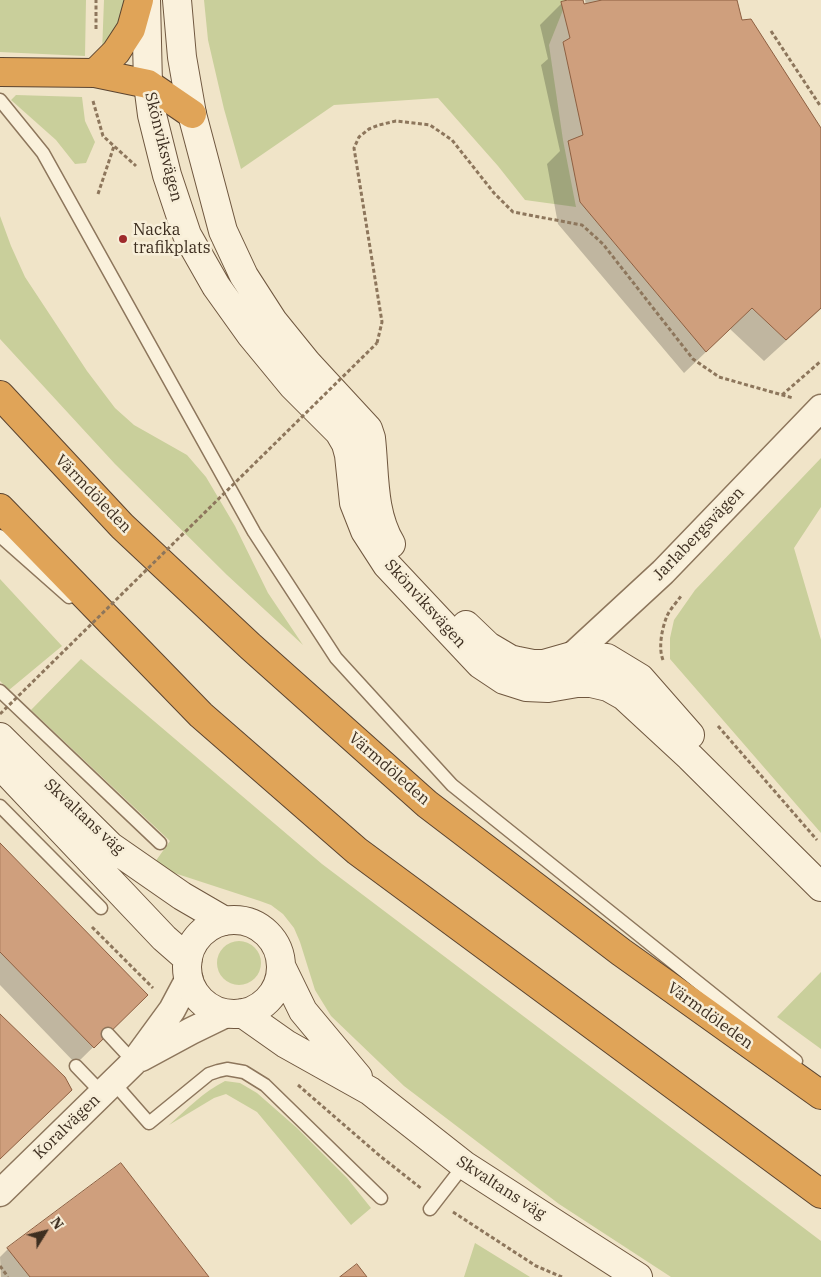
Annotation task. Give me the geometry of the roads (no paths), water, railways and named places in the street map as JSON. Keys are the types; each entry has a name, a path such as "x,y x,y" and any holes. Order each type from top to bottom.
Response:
{"highway":[{"path":"95,73 116,52 131,29 139,0"},
{"path":"0,72 95,73 148,84 192,114"},
{"name":"Värmdöleden","path":"0,395 122,526 250,646 428,804 620,952 821,1095"},
{"path":"0,508 201,715 357,851 821,1194"}],"street":[{"name":"Skönviksvägen","path":"146,0 148,84 152,115 167,176 187,235 216,286 251,334 293,386 339,432 346,444 349,455 354,503 365,531 387,565 480,664 504,680 526,687 548,688 577,683 591,683 608,687 624,696 690,756 821,887"},
{"name":"Skönviksvägen","path":"176,0 182,56 192,114 223,231 244,276 273,321 307,363 368,429 371,438 377,509 384,530 393,546 406,563 474,633 488,646 510,659 533,664 554,662 572,656 608,658 640,678 821,881"},
{"name":"Jarlabergsvägen","path":"572,656 663,572 809,404"},
{"name":"Skvaltans väg","path":"0,737 110,846 182,896 225,921"},
{"name":"Skvaltans väg","path":"0,765 164,938 188,969"},
{"path":"241,920 257,926 270,937 279,951 282,968 276,989 262,1005 234,1013 212,1008 199,998 191,987 188,969 192,946 200,934 211,926 225,921 241,920"},
{"name":"Skvaltans väg","path":"282,968 303,1011 370,1091"},
{"name":"Koralvägen","path":"0,1192 134,1062 172,1010 188,969"},
{"name":"Skvaltans väg","path":"234,1013 370,1091 464,1165 638,1277"},
{"name":"Koralvägen","path":"134,1062 191,1030 234,1013"}],"lane":[{"path":"0,100 43,153 254,532 336,658 452,785 821,1081"},
{"path":"0,536 201,715"},
{"path":"0,691 160,843"},
{"path":"0,806 101,908"},
{"path":"108,1034 134,1062"},
{"path":"76,1066 107,1088 149,1123 209,1074 227,1069 244,1072 265,1086 381,1198"},
{"path":"433,1205 464,1165"}],"place":[{"name":"Nacka trafikplats","path":"123,239"}]}
